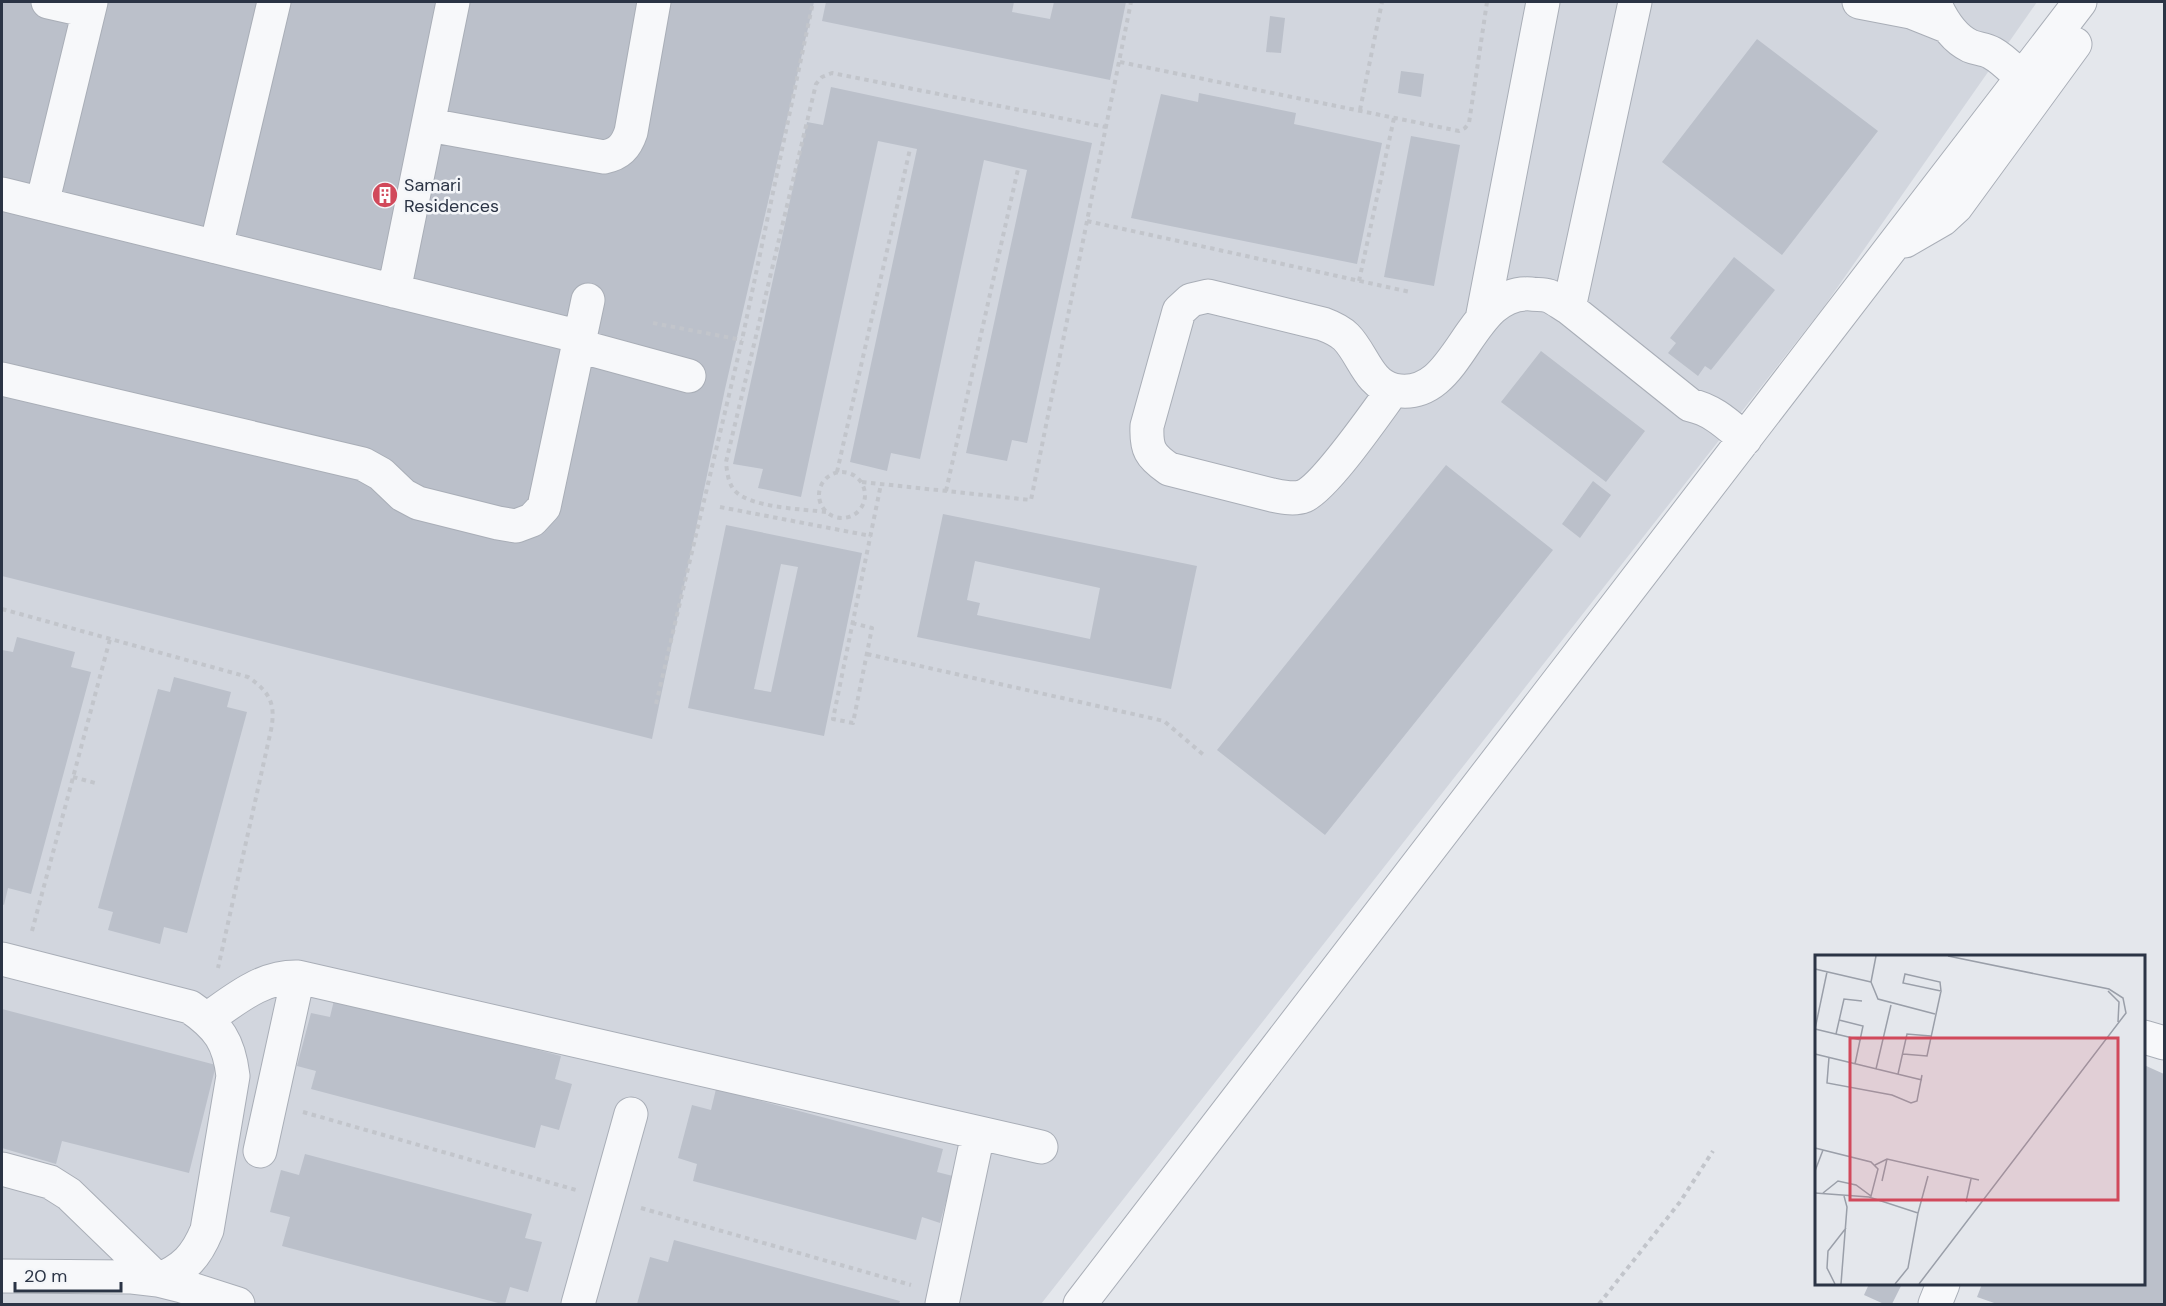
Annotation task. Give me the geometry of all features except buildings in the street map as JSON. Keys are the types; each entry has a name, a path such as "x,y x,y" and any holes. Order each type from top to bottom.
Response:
{"street":[{"path":"42,204 90,6 48,2"},
{"path":"216,247 274,2"},
{"path":"394,291 453,2"},
{"path":"429,125 604,157 614,155 622,150 631,132 654,2"},
{"path":"1482,319 1543,2"},
{"path":"1569,308 1635,2"},
{"path":"1859,2 1911,12 1950,24 1982,48 1994,54 2014,87"},
{"path":"1080,1305 2080,2"},
{"path":"1888,252 1943,219 1956,207 2084,32 2090,2"},
{"path":"2,194 394,291 580,341 689,376"},
{"path":"1393,390 1330,473 1317,487 1303,496 1287,498 1169,470 1155,459 1147,444 1147,426 1174,327 1179,311 1191,300 1208,296 1223,298 1323,324 1346,337 1379,383 1393,390 1412,392 1431,385 1444,372 1482,319 1500,302 1523,294 1547,295 1569,308 1690,405 1714,413 1737,448"},
{"path":"2,379 363,464 381,474 403,495 418,503 516,526 532,520 544,507 588,300"},
{"path":"13,962 190,1007 207,1019 222,1035 230,1055 233,1077 207,1230 200,1247 189,1261 174,1273 158,1280"},
{"path":"207,1019 254,986 283,977 298,977 1041,1147"},
{"path":"260,1151 298,977"},
{"path":"2145,1037 2164,1044"},
{"path":"578,1305 631,1114"},
{"path":"942,1305 978,1134"},
{"path":"2,1169 50,1182 69,1194 158,1280"},
{"path":"2,1276 132,1277 158,1280 238,1305"},
{"path":"1935,1305 1943,1285"}],"path":[{"path":"656,704 742,340 813,2"},
{"path":"862,482 1031,500 1131,2"},
{"path":"1360,110 1382,2"},
{"path":"1120,62 1459,131 1465,128 1470,117 1487,2"},
{"path":"826,512 746,498 734,489 728,477 726,462 816,84 822,76 832,73 1106,127"},
{"path":"1359,281 1394,118"},
{"path":"837,472 910,148"},
{"path":"946,491 1018,169"},
{"path":"1087,221 1410,292"},
{"path":"653,323 742,340"},
{"path":"837,472 855,475 862,482 865,491 860,509 844,518 834,517 826,512 820,504 818,495 819,487 829,475 837,472"},
{"path":"852,623 872,628 854,723 832,719 852,623 871,536 881,484"},
{"path":"720,507 871,536"},
{"path":"2,609 248,676 261,686 270,699 274,715 207,1019"},
{"path":"13,962 73,777 111,639"},
{"path":"867,654 1164,721 1206,757"},
{"path":"73,777 99,784"},
{"path":"1599,1305 1680,1202 1713,1151"}],"shaded area":[{"path":"2,2 2037,2 1823,308 1041,1304 2,1304"}],"place":[{"name":"Samari Residences","path":"385,195"}]}
